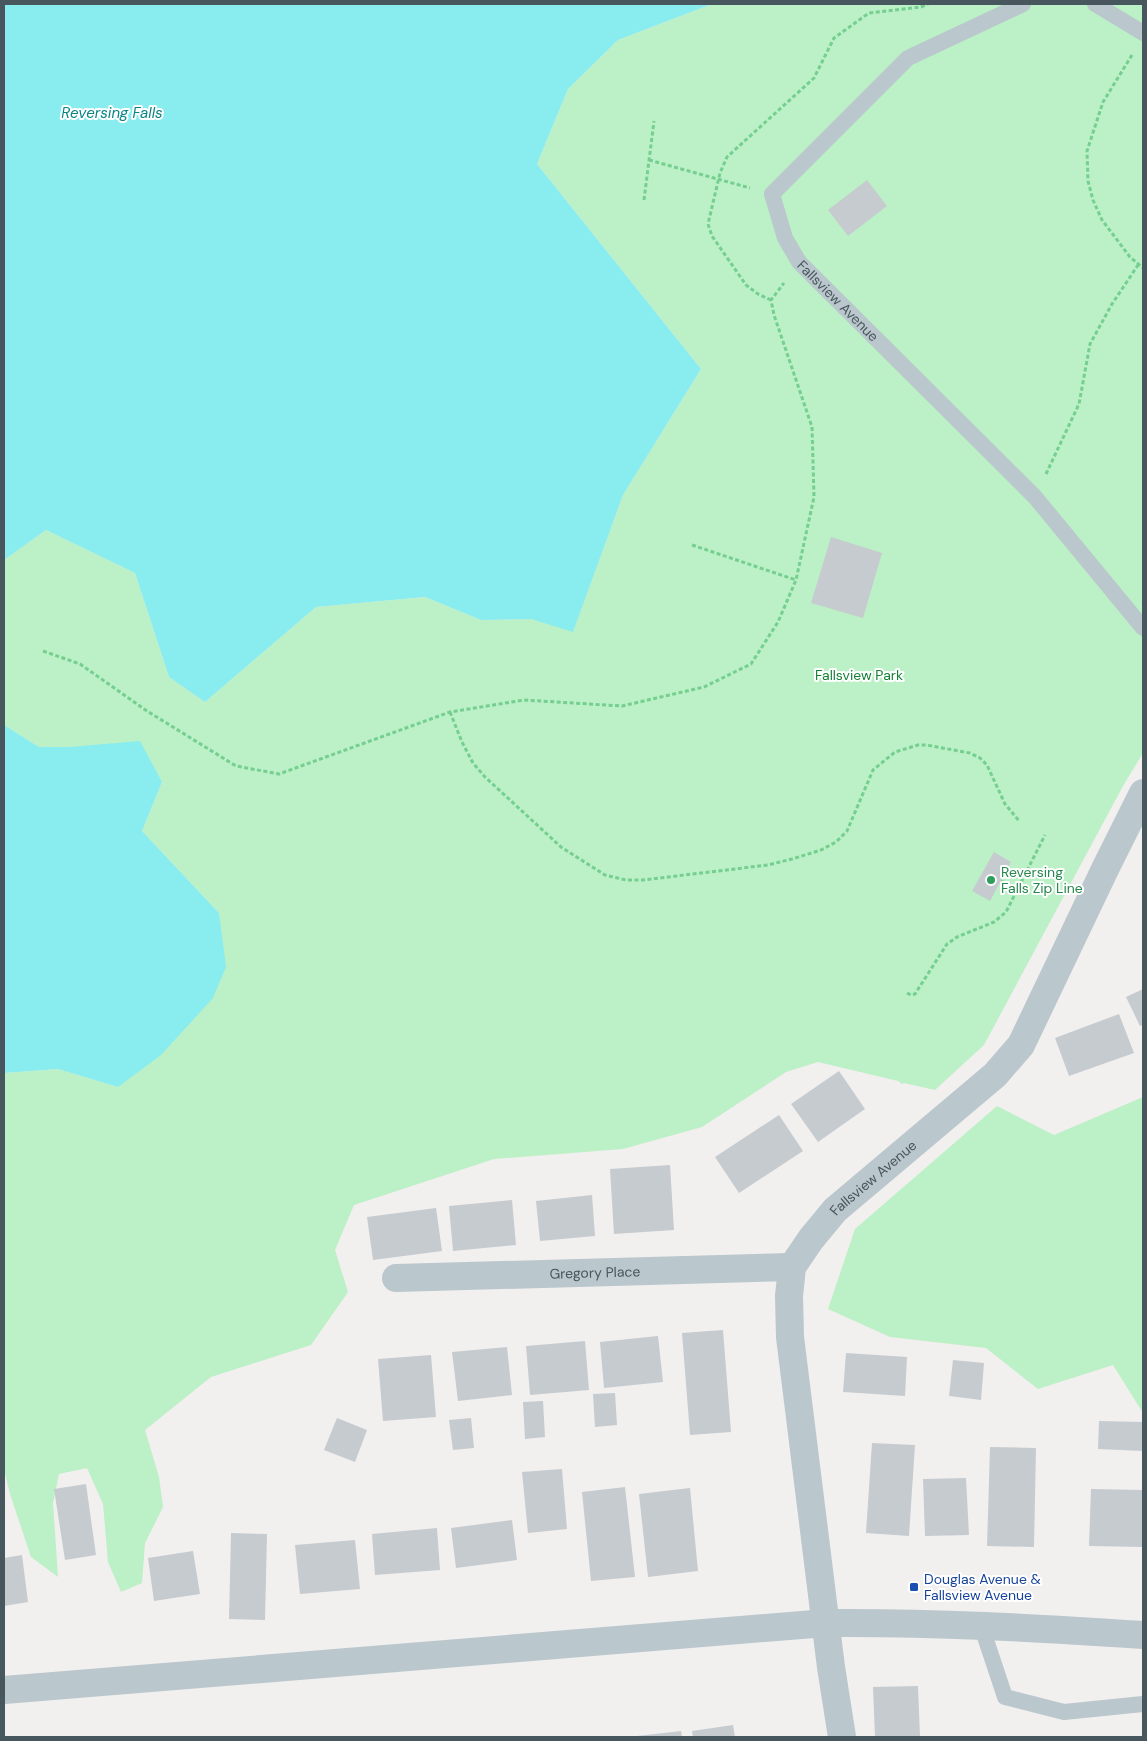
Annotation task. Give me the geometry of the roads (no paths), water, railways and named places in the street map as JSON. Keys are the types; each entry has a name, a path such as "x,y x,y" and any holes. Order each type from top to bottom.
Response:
{"street":[{"name":"Fallsview Avenue","path":"842,1737 790,1337 789,1296 792,1267 811,1239 835,1210 996,1074 1021,1045 1143,793"},
{"name":"Gregory Place","path":"396,1278 792,1267"},
{"path":"4,1690 826,1623 888,1622 981,1625 1143,1635"}],"lane":[{"name":"Fallsview Avenue","path":"1023,4 908,58 772,194 786,238 800,262 1035,497 1143,628"},
{"path":"1095,4 1143,33"},
{"path":"981,1625 1005,1697 1064,1712 1143,1704"}],"water":[{"name":"Reversing Falls","path":"4,4 712,4 618,40 568,89 537,164 701,369 623,495 573,632 531,619 481,620 425,597 316,607 205,702 169,677 135,573 46,530 4,560"},
{"path":"4,725 39,747 70,747 140,741 162,782 142,831 219,913 226,967 213,998 161,1055 118,1087 58,1069 4,1073"}],"place":[{"name":"Reversing Falls Zip Line","path":"991,880"},
{"name":"Douglas Avenue & Fallsview Avenue","path":"914,1587"}],"park label":[{"name":"Fallsview Park","path":"859,675"}]}
